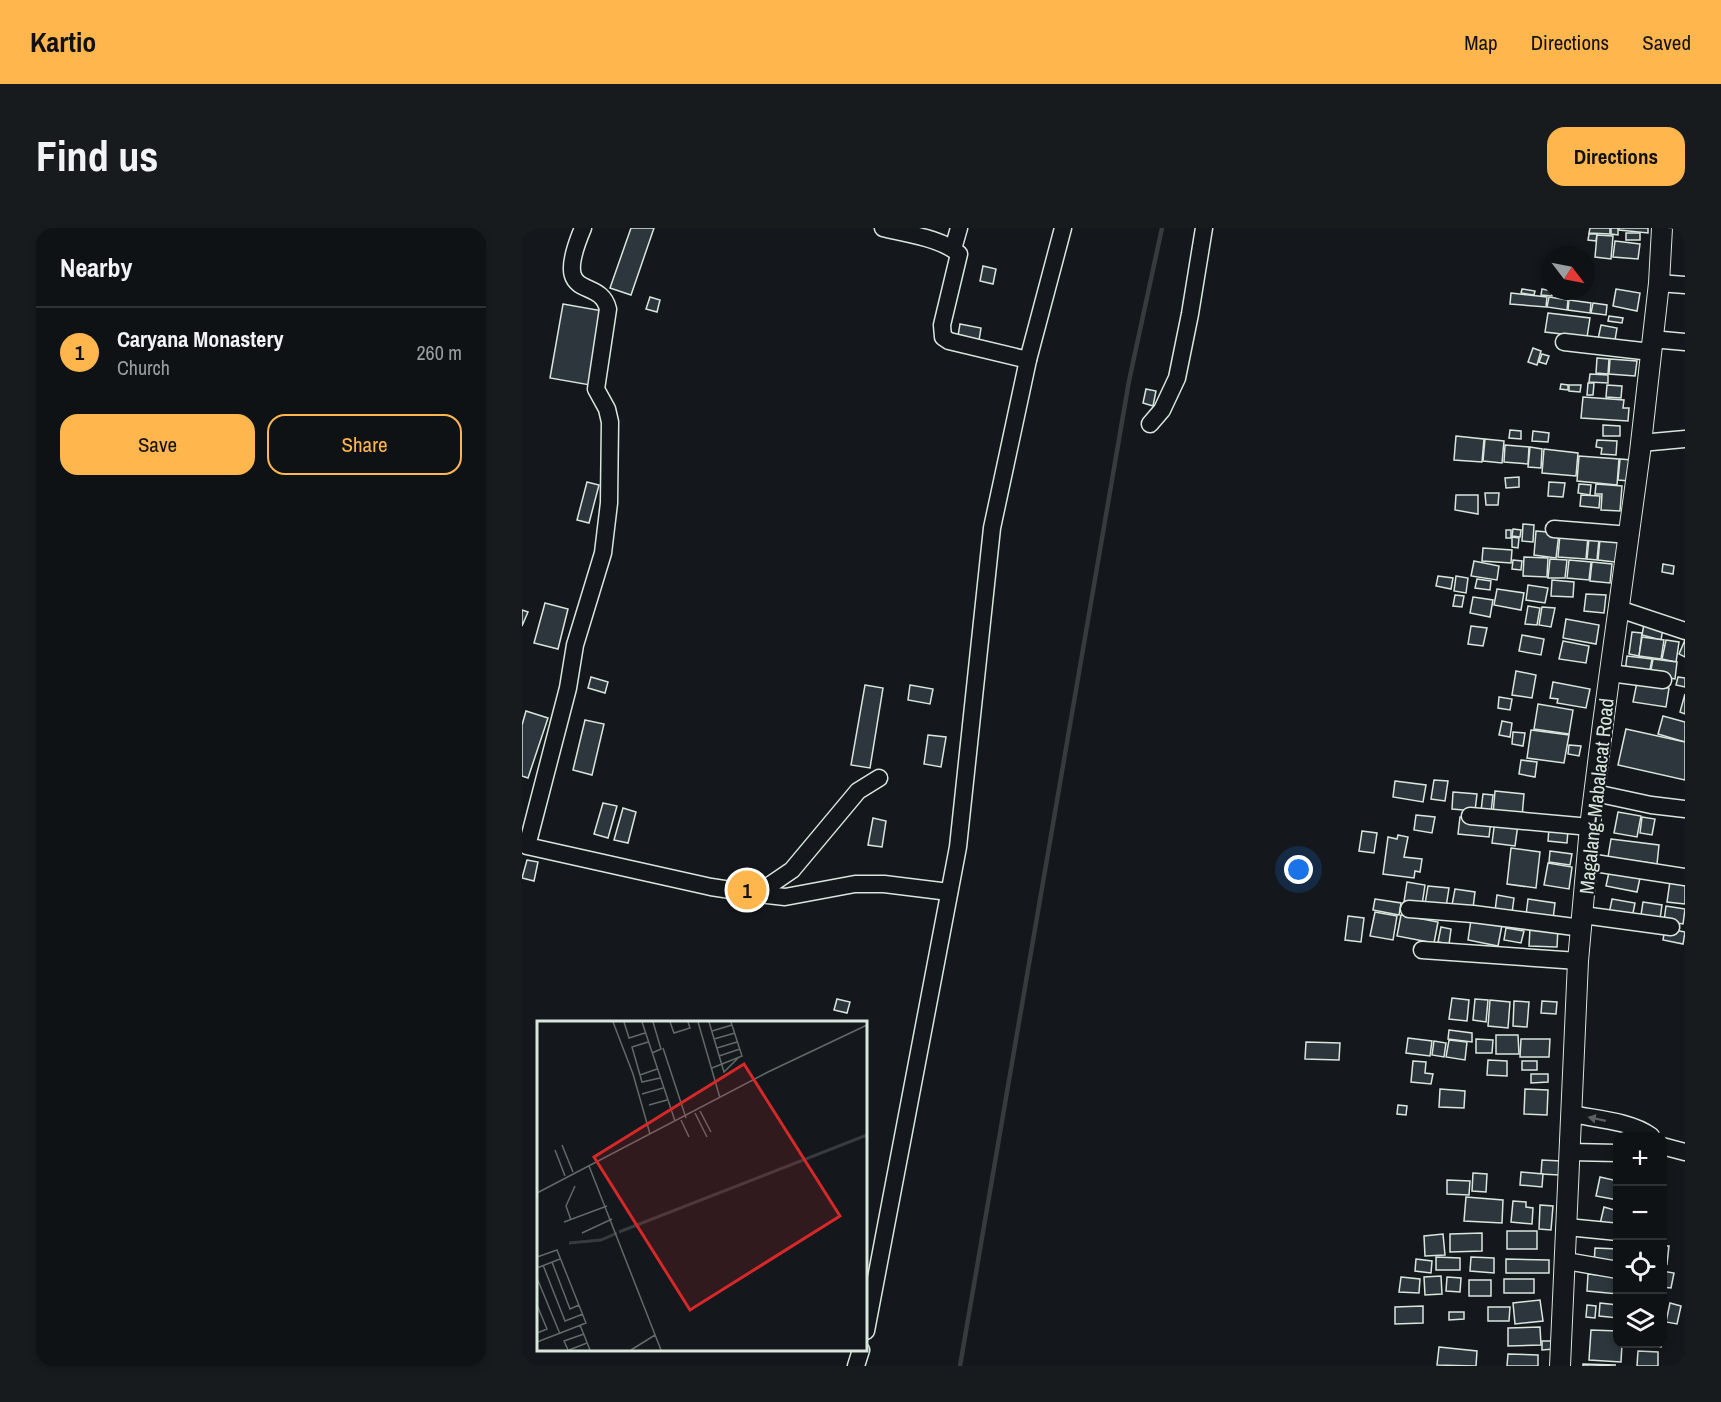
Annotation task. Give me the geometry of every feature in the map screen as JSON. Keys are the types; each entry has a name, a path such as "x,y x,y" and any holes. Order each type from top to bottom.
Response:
{"main road":[{"name":"Magalang-Mabalacat Road","path":"1560,1366 1578,961 1590,827 1630,535 1659,283 1662,228"}],"street":[{"path":"583,228 571,264 572,276 581,287 602,297 607,302 608,309 596,389 607,409 610,422 608,526 603,553 575,645 568,688 525,845 711,887 757,894 785,897 855,884 884,884 949,892"},
{"path":"883,228 941,243 959,254 942,325 943,337 949,341 1028,360"},
{"path":"953,249 959,228"},
{"path":"867,1326 958,846 992,528 1028,360 1063,228"},
{"path":"1150,423 1162,410 1177,378 1204,228"},
{"path":"1659,283 1685,285"},
{"path":"1564,342 1651,346 1685,342"},
{"path":"1641,443 1685,439"},
{"path":"1554,529 1630,535"},
{"path":"1619,609 1685,631"},
{"path":"1610,673 1663,680"},
{"path":"757,894 792,870 858,791 879,778"},
{"path":"1595,793 1650,805 1685,809"},
{"path":"1470,816 1590,827"},
{"path":"1588,862 1685,877"},
{"path":"1409,909 1671,927"},
{"path":"1422,950 1578,961"},
{"path":"1572,1114 1622,1131 1645,1132"},
{"path":"1667,1146 1685,1152"},
{"path":"1570,1152 1613,1153"},
{"path":"1567,1227 1613,1232"},
{"path":"1566,1262 1613,1269"},
{"path":"856,1366 861,1351"}],"building":[{"path":"631,228 654,228 631,295 610,288"},
{"path":"1590,228 1610,228 1610,234 1589,233"},
{"path":"1611,228 1618,228 1618,235 1611,234"},
{"path":"1619,228 1648,228 1648,233 1619,230"},
{"path":"1626,233 1640,233 1640,240 1626,240"},
{"path":"1589,234 1597,234 1596,241 1588,240"},
{"path":"1597,235 1613,236 1611,259 1595,257"},
{"path":"1615,241 1640,244 1638,259 1613,257"},
{"path":"983,266 996,269 993,284 980,281"},
{"path":"1522,289 1535,291 1534,295 1521,293"},
{"path":"1616,289 1640,293 1637,311 1613,306"},
{"path":"1511,293 1541,296 1541,300 1547,300 1546,307 1510,304"},
{"path":"650,297 660,300 657,312 646,309"},
{"path":"1548,300 1568,300 1567,310 1547,307"},
{"path":"1569,300 1591,303 1590,313 1568,310"},
{"path":"1593,303 1607,305 1606,315 1591,313"},
{"path":"563,304 603,311 590,385 550,378"},
{"path":"1548,313 1590,318 1587,337 1545,332"},
{"path":"1609,316 1623,318 1622,323 1608,321"},
{"path":"960,324 981,328 979,340 958,336"},
{"path":"1601,325 1617,328 1615,340 1598,339"},
{"path":"1533,348 1541,351 1537,365 1528,362"},
{"path":"1542,354 1549,356 1546,364 1539,362"},
{"path":"1597,358 1609,359 1608,374 1596,373"},
{"path":"1610,359 1637,361 1635,376 1609,374"},
{"path":"1590,374 1608,375 1608,383 1589,382"},
{"path":"1588,383 1594,383 1593,395 1587,395"},
{"path":"1561,384 1568,385 1568,390 1560,389"},
{"path":"1569,385 1581,385 1580,392 1569,391"},
{"path":"1607,385 1622,386 1621,398 1606,397"},
{"path":"1146,389 1156,391 1153,406 1143,403"},
{"path":"1583,397 1624,400 1623,408 1629,408 1628,421 1581,418"},
{"path":"1603,425 1620,426 1620,436 1603,436"},
{"path":"1510,430 1521,431 1521,439 1509,438"},
{"path":"1533,431 1549,433 1548,442 1532,441"},
{"path":"1456,436 1484,439 1482,462 1454,460"},
{"path":"1485,439 1504,441 1502,463 1483,461"},
{"path":"1597,440 1617,441 1616,455 1601,454 1602,448 1596,447"},
{"path":"1505,445 1529,447 1528,464 1504,462"},
{"path":"1530,447 1542,449 1541,468 1528,467"},
{"path":"1544,449 1578,453 1576,476 1542,473"},
{"path":"1579,456 1619,459 1617,485 1577,481"},
{"path":"1620,459 1632,460 1630,481 1618,480"},
{"path":"1519,477 1519,487 1506,488 1505,478"},
{"path":"587,482 599,485 589,523 577,520"},
{"path":"1549,482 1565,483 1563,497 1548,496"},
{"path":"1579,484 1591,485 1590,495 1578,493"},
{"path":"1596,484 1622,486 1620,511 1601,510 1602,494 1595,494"},
{"path":"1485,493 1499,493 1498,505 1486,505"},
{"path":"1456,495 1478,495 1478,514 1455,510"},
{"path":"1581,495 1600,496 1599,508 1580,506"},
{"path":"1523,524 1534,525 1533,542 1522,541"},
{"path":"1513,529 1521,530 1520,537 1512,536"},
{"path":"1506,530 1511,530 1511,538 1506,538"},
{"path":"1536,531 1559,533 1556,558 1534,555"},
{"path":"1560,534 1588,536 1586,559 1558,557"},
{"path":"1512,537 1519,538 1518,548 1512,547"},
{"path":"1589,538 1599,539 1597,560 1587,559"},
{"path":"1600,539 1625,542 1623,563 1598,560"},
{"path":"1483,548 1512,550 1511,563 1482,561"},
{"path":"1524,557 1548,558 1547,577 1523,576"},
{"path":"1550,559 1567,560 1565,578 1548,578"},
{"path":"1513,560 1522,561 1521,570 1512,569"},
{"path":"1569,560 1591,562 1589,580 1567,578"},
{"path":"1474,561 1499,566 1497,580 1471,576"},
{"path":"1592,562 1612,564 1610,583 1590,581"},
{"path":"1663,564 1674,566 1673,574 1662,572"},
{"path":"1438,576 1453,578 1451,589 1436,586"},
{"path":"1456,576 1468,578 1466,593 1454,591"},
{"path":"1477,579 1491,581 1490,590 1475,588"},
{"path":"1552,580 1574,582 1573,597 1551,596"},
{"path":"1528,585 1548,588 1545,603 1526,600"},
{"path":"1497,589 1524,593 1521,610 1494,605"},
{"path":"1586,594 1606,595 1604,613 1584,611"},
{"path":"1455,595 1464,596 1462,607 1453,606"},
{"path":"1473,597 1493,600 1490,617 1470,613"},
{"path":"545,603 568,609 558,649 534,643"},
{"path":"1528,606 1540,608 1537,625 1525,624"},
{"path":"1542,607 1555,608 1551,627 1539,625"},
{"path":"522,610 528,612 522,626"},
{"path":"1566,619 1599,625 1596,644 1563,638"},
{"path":"1644,624 1663,628 1661,640 1642,635"},
{"path":"1471,626 1487,628 1483,646 1468,644"},
{"path":"1632,632 1642,633 1639,656 1629,654"},
{"path":"1522,635 1544,639 1541,655 1519,651"},
{"path":"1642,637 1664,640 1661,659 1639,656"},
{"path":"1666,640 1679,642 1676,662 1662,659"},
{"path":"1685,640 1685,657 1679,654"},
{"path":"1563,641 1589,646 1586,663 1559,659"},
{"path":"1627,656 1652,659 1649,675 1625,672"},
{"path":"1653,659 1677,662 1675,679 1650,675"},
{"path":"1516,671 1536,675 1532,698 1512,695"},
{"path":"591,677 608,682 605,693 588,688"},
{"path":"1678,677 1685,678 1685,687 1676,685"},
{"path":"1553,682 1590,689 1586,708 1557,703 1558,699 1550,698"},
{"path":"1637,682 1669,688 1666,707 1633,702"},
{"path":"865,685 883,688 870,768 851,765"},
{"path":"910,685 933,689 930,704 908,700"},
{"path":"1685,694 1685,714 1680,712"},
{"path":"1499,697 1512,699 1510,710 1498,708"},
{"path":"1538,704 1573,710 1569,734 1534,729"},
{"path":"526,711 548,718 528,778 522,776 522,725"},
{"path":"1663,716 1685,722 1685,742 1658,734"},
{"path":"585,720 604,724 592,775 573,770"},
{"path":"1502,721 1512,723 1510,737 1499,735"},
{"path":"1626,729 1685,742 1685,780 1618,765"},
{"path":"1531,730 1569,735 1564,763 1527,758"},
{"path":"1513,732 1525,733 1523,746 1512,744"},
{"path":"928,735 946,737 941,767 924,764"},
{"path":"1569,745 1581,746 1579,756 1568,754"},
{"path":"1521,760 1537,762 1535,777 1519,774"},
{"path":"1434,780 1448,781 1445,801 1431,799"},
{"path":"1395,781 1426,785 1423,802 1393,797"},
{"path":"1495,791 1524,794 1522,817 1493,814"},
{"path":"1453,792 1477,794 1475,811 1452,809"},
{"path":"1483,794 1493,795 1491,812 1481,811"},
{"path":"603,803 617,806 608,838 594,834"},
{"path":"623,808 636,812 628,843 614,840"},
{"path":"1618,812 1641,816 1637,837 1614,833"},
{"path":"1416,815 1435,817 1432,833 1414,830"},
{"path":"1460,817 1491,820 1489,837 1458,834"},
{"path":"1642,817 1655,819 1652,835 1640,833"},
{"path":"873,818 886,821 882,847 868,845"},
{"path":"1495,820 1518,824 1515,846 1492,843"},
{"path":"1549,828 1568,830 1567,843 1548,841"},
{"path":"1362,831 1377,833 1374,853 1359,851"},
{"path":"1398,835 1408,837 1404,857 1422,859 1420,872 1415,871 1414,878 1383,874 1388,837 1397,839"},
{"path":"1611,839 1659,845 1657,864 1608,857"},
{"path":"1511,848 1540,852 1536,888 1507,884"},
{"path":"1550,851 1572,854 1570,865 1549,862"},
{"path":"527,860 538,862 534,881 522,878"},
{"path":"1548,863 1572,867 1569,889 1544,885"},
{"path":"1609,872 1640,878 1637,892 1606,886"},
{"path":"1670,881 1685,883 1685,904 1667,902"},
{"path":"1407,882 1425,885 1422,905 1404,902"},
{"path":"1428,886 1449,888 1446,907 1425,904"},
{"path":"1455,889 1475,892 1473,908 1452,905"},
{"path":"1497,895 1514,898 1512,913 1495,911"},
{"path":"1375,899 1401,903 1399,915 1373,910"},
{"path":"1528,899 1555,903 1553,919 1526,915"},
{"path":"1612,899 1635,903 1632,918 1609,914"},
{"path":"1643,902 1662,905 1660,919 1641,915"},
{"path":"1666,906 1685,909 1683,924 1664,921"},
{"path":"1375,912 1397,916 1393,940 1370,936"},
{"path":"1401,915 1438,922 1434,943 1397,936"},
{"path":"1348,916 1364,918 1361,942 1345,940"},
{"path":"1471,920 1502,925 1498,946 1468,940"},
{"path":"1441,927 1451,929 1449,944 1438,942"},
{"path":"1506,928 1524,931 1521,943 1504,940"},
{"path":"1530,928 1558,928 1557,947 1529,946"},
{"path":"1665,928 1685,932 1683,944 1663,940"},
{"path":"1452,998 1469,1000 1467,1021 1449,1019"},
{"path":"837,999 850,1002 847,1013 834,1010"},
{"path":"1475,999 1488,1000 1486,1022 1473,1020"},
{"path":"1490,1000 1510,1002 1508,1028 1488,1026"},
{"path":"1514,1001 1529,1002 1527,1027 1513,1026"},
{"path":"1542,1001 1557,1002 1556,1014 1541,1013"},
{"path":"1449,1030 1472,1033 1472,1042 1448,1039"},
{"path":"1496,1035 1518,1035 1519,1054 1496,1054"},
{"path":"1408,1038 1432,1041 1430,1056 1406,1053"},
{"path":"1476,1039 1493,1040 1492,1053 1476,1053"},
{"path":"1521,1039 1550,1039 1549,1057 1520,1057"},
{"path":"1449,1040 1467,1042 1465,1060 1446,1057"},
{"path":"1434,1041 1446,1043 1444,1057 1432,1055"},
{"path":"1306,1042 1340,1043 1339,1060 1305,1059"},
{"path":"1488,1060 1507,1061 1507,1076 1487,1075"},
{"path":"1413,1061 1426,1062 1425,1073 1433,1074 1431,1084 1411,1082"},
{"path":"1522,1061 1537,1061 1537,1070 1522,1070"},
{"path":"1531,1074 1548,1074 1548,1082 1531,1083"},
{"path":"1440,1089 1465,1091 1464,1108 1439,1107"},
{"path":"1525,1089 1548,1090 1547,1115 1524,1114"},
{"path":"1398,1105 1407,1106 1406,1115 1397,1114"},
{"path":"1542,1160 1560,1161 1559,1175 1541,1174"},
{"path":"1521,1172 1543,1174 1542,1187 1520,1185"},
{"path":"1473,1173 1487,1174 1486,1192 1472,1191"},
{"path":"1600,1177 1613,1180 1613,1199 1596,1196"},
{"path":"1447,1180 1470,1181 1469,1195 1447,1194"},
{"path":"1466,1197 1503,1200 1502,1223 1464,1221"},
{"path":"1513,1201 1526,1202 1526,1207 1533,1208 1532,1224 1511,1222"},
{"path":"1540,1205 1553,1206 1551,1230 1539,1229"},
{"path":"1604,1207 1613,1210 1613,1227 1600,1224"},
{"path":"1507,1231 1537,1231 1537,1249 1507,1249"},
{"path":"1482,1233 1482,1251 1450,1252 1450,1234"},
{"path":"1443,1234 1445,1255 1425,1256 1424,1236"},
{"path":"1595,1248 1613,1249 1613,1266 1594,1265"},
{"path":"1436,1257 1460,1258 1460,1270 1436,1270"},
{"path":"1471,1257 1494,1258 1494,1273 1470,1271"},
{"path":"1416,1259 1432,1261 1431,1273 1415,1271"},
{"path":"1506,1259 1549,1260 1549,1273 1506,1273"},
{"path":"1667,1272 1674,1273 1671,1288 1667,1288"},
{"path":"1588,1274 1613,1276 1613,1294 1587,1291"},
{"path":"1441,1276 1442,1294 1425,1295 1424,1277"},
{"path":"1401,1277 1420,1279 1419,1293 1399,1292"},
{"path":"1447,1277 1461,1278 1460,1292 1446,1291"},
{"path":"1504,1279 1534,1279 1534,1293 1504,1293"},
{"path":"1469,1280 1491,1280 1491,1296 1469,1296"},
{"path":"1540,1300 1543,1321 1515,1324 1513,1303"},
{"path":"1600,1303 1613,1304 1613,1317 1599,1316"},
{"path":"1670,1303 1681,1306 1677,1324 1667,1322"},
{"path":"1587,1305 1596,1306 1595,1318 1586,1317"},
{"path":"1423,1306 1423,1323 1395,1324 1395,1307"},
{"path":"1488,1307 1510,1307 1509,1321 1488,1321"},
{"path":"1449,1312 1464,1312 1464,1319 1449,1320"},
{"path":"1540,1327 1541,1345 1508,1346 1508,1328"},
{"path":"1591,1330 1613,1331 1613,1348 1622,1348 1621,1362 1589,1360"},
{"path":"1542,1341 1553,1341 1554,1349 1542,1350"},
{"path":"1439,1347 1477,1351 1476,1366 1437,1365"},
{"path":"1638,1351 1658,1352 1658,1366 1637,1366"},
{"path":"1508,1354 1538,1355 1538,1366 1507,1366"},
{"path":"1583,1364 1616,1365 1583,1366"}],"waterway":[{"path":"960,1366 1129,381 1162,228"}],"place":[{"name":"Caryana Monastery","path":"747,890"}]}
